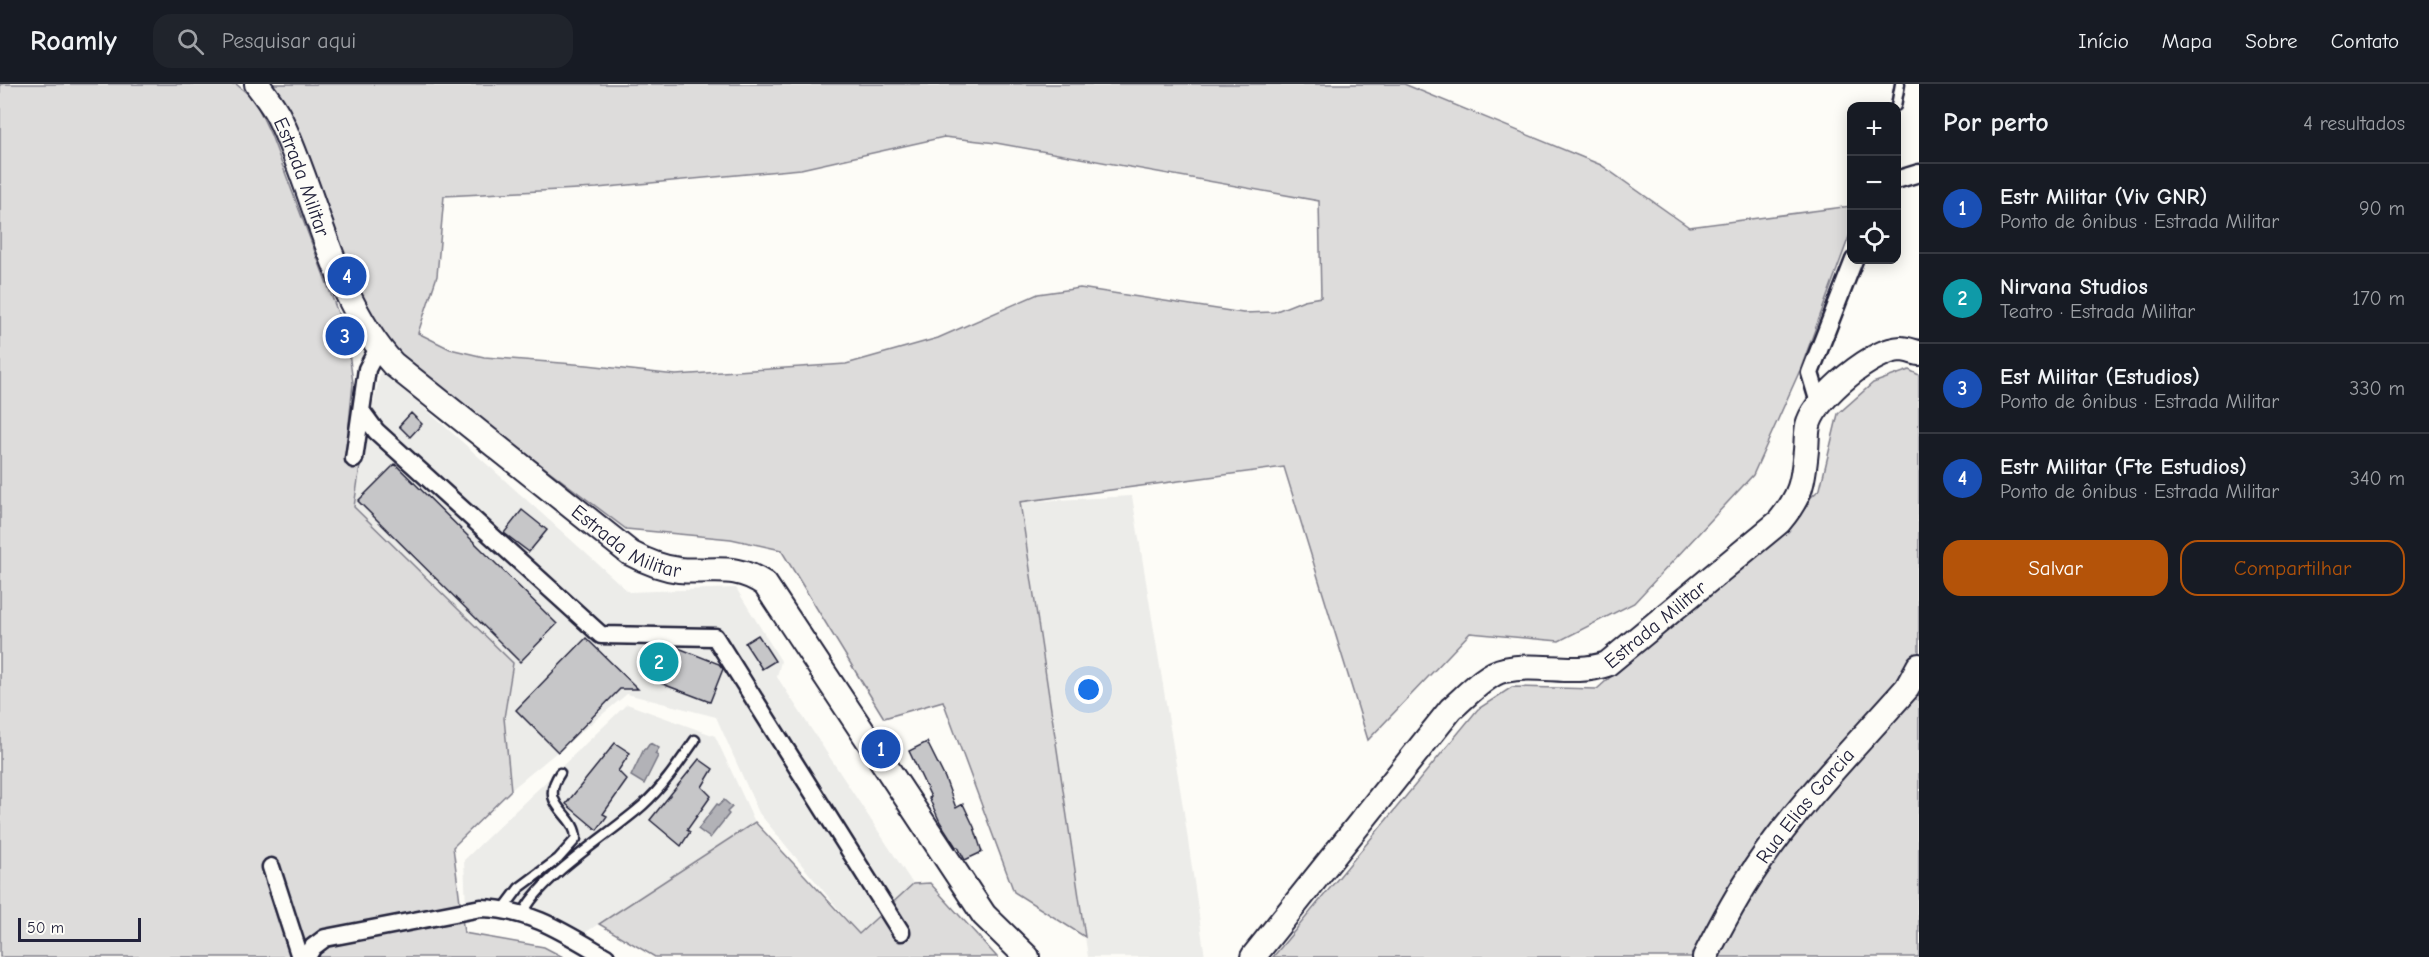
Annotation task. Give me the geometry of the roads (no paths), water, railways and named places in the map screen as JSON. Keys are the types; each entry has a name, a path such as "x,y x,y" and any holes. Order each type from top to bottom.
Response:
{"street":[{"name":"Estrada Militar","path":"257,84 277,114 353,306 378,348 393,364 630,553 650,563 676,570 731,570 750,574 765,584 984,915 1027,957"},
{"path":"1901,178 1919,172"},
{"path":"1819,403 1810,373 1852,264"},
{"path":"354,459 367,369 378,348"},
{"name":"Estrada Militar","path":"1252,957 1451,709 1477,686 1502,670 1532,667 1572,671 1592,670 1607,664 1779,522 1794,503 1803,479 1809,423 1819,403 1850,374 1886,353 1902,349 1919,353"},
{"path":"362,412 376,431 601,635 715,637 902,932"},
{"name":"Rua Elias Garcia","path":"1706,957 1731,907 1765,855 1791,820 1907,688 1919,666"},
{"path":"271,867 300,957"},
{"path":"307,957 313,947 325,938 482,908 504,908 547,923 606,957"}],"lane":[{"path":"1897,102 1900,84"},
{"path":"523,914 532,899 562,870 652,796 666,781 695,740"},
{"path":"504,908 519,888 558,859 576,839 574,831 552,797 552,788 560,774"}],"place":[{"name":"Estr Militar (Fte Estudios)","path":"347,276"},
{"name":"Est Militar (Estudios)","path":"345,336"},
{"name":"Nirvana Studios","path":"659,662"},
{"name":"Estr Militar (Viv GNR)","path":"881,749"}]}
